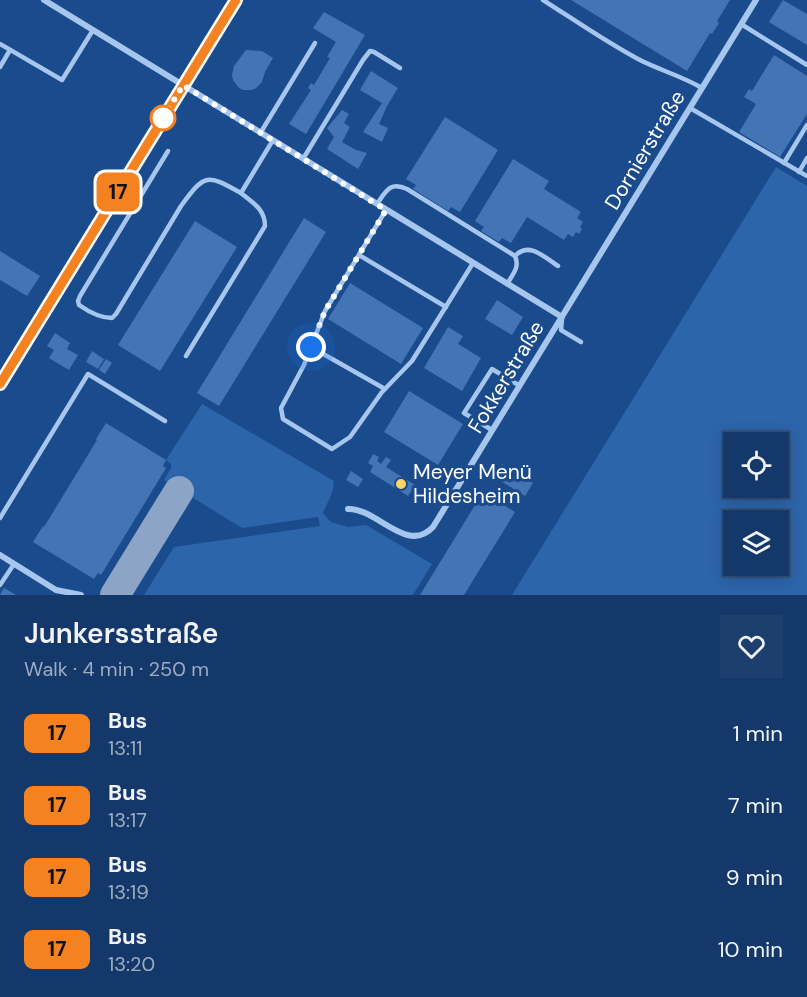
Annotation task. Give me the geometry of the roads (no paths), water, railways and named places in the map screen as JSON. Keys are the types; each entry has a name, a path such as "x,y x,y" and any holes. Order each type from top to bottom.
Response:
{"street":[{"path":"44,0 562,317"},
{"path":"0,384 236,0"},
{"name":"Dornierstraße","path":"562,317 756,0"},
{"name":"Fokkerstraße","path":"348,509 365,512 407,536 416,537 433,527 562,317"},
{"path":"0,555 56,590 81,595"}],"lane":[{"path":"543,0 635,57 661,70 687,79 702,88"},
{"path":"741,24 807,65"},
{"path":"0,44 62,80 93,30"},
{"path":"261,132 315,43"},
{"path":"0,67 10,50"},
{"path":"303,159 370,51 400,68"},
{"path":"690,108 807,176"},
{"path":"784,163 807,125"},
{"path":"241,193 273,140"},
{"path":"168,151 78,301 79,305 88,311 108,318 117,314 192,191 202,182 211,179 218,180 241,193 262,212 265,226 186,356"},
{"path":"799,172 807,158"},
{"path":"377,204 389,188 402,187 515,256 518,266 507,284"},
{"path":"386,210 325,311 304,365 281,408 284,419 332,449 350,437 385,389 412,361 473,263"},
{"path":"515,256 521,250 532,250 558,266"},
{"path":"359,255 447,307"},
{"path":"562,317 561,330 581,342"},
{"path":"311,347 385,389"},
{"path":"492,430 464,413 492,369 520,386"},
{"path":"0,518 88,374 165,421"},
{"path":"0,585 14,564"}],"place":[{"name":"Meyer Menü Hildesheim","path":"401,484"}]}
